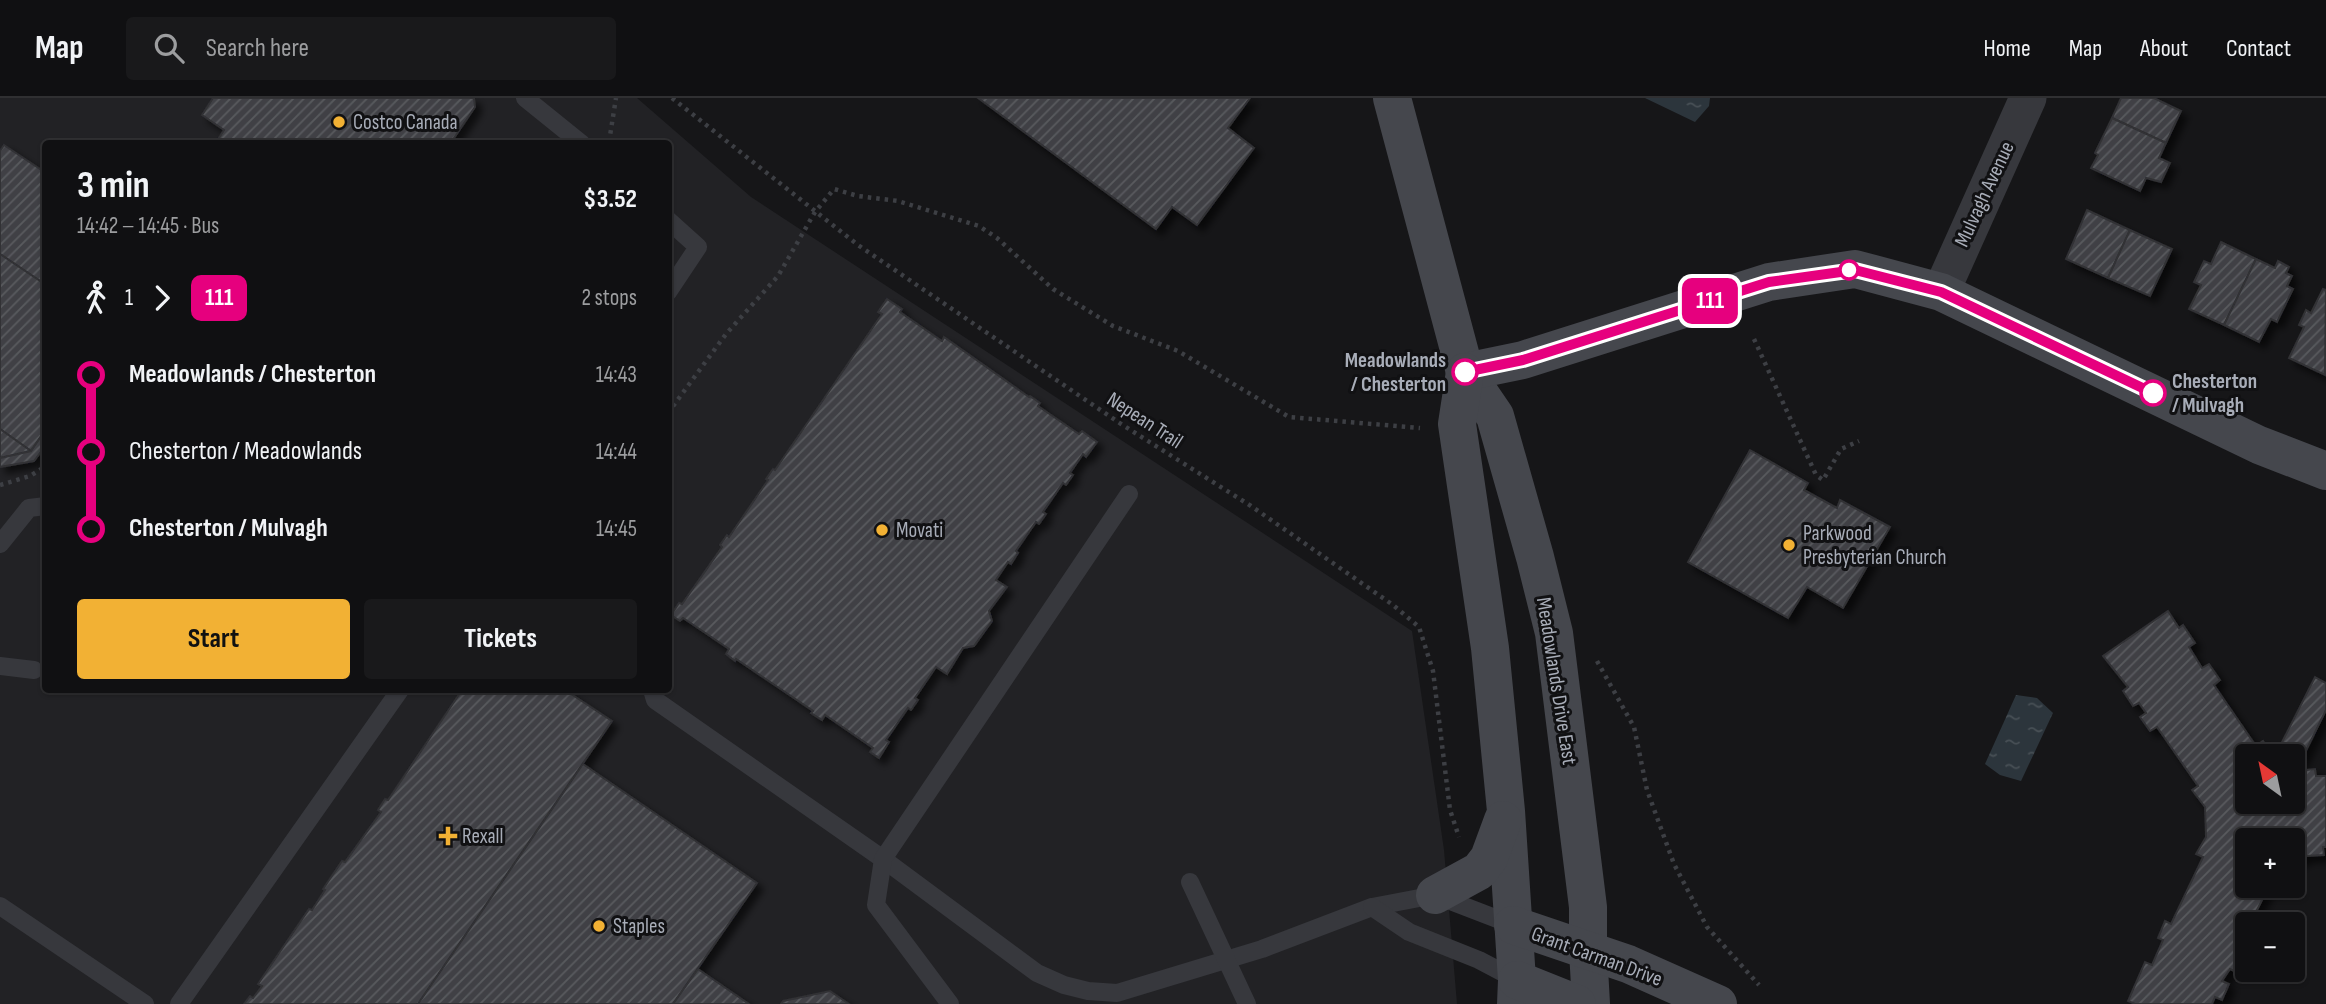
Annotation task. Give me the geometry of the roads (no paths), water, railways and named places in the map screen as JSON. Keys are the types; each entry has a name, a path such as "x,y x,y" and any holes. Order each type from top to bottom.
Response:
{"main road":[{"name":"Meadowlands Drive East","path":"1392,98 1465,372 1495,416 1554,633 1588,907 1591,1004"},
{"path":"1465,372 1523,360 1769,282 1855,270 1941,292 2259,445 2326,471"},
{"name":"Meadowlands Drive East","path":"1465,372 1457,424 1490,648 1506,811 1516,992"},
{"path":"1435,895 1479,871 1489,858 1506,811"},
{"name":"Grant Carman Drive","path":"1513,925 1628,964 1718,1004"},
{"path":"1516,992 1577,1004"}],"street":[{"name":"Mulvagh Avenue","path":"1941,292 2028,98"}],"lane":[{"path":"525,98 577,140"},
{"path":"672,224 698,247 672,286"},
{"path":"950,1004 876,905 883,859 1129,494"},
{"path":"0,544 29,508 42,506"},
{"path":"0,666 34,670"},
{"path":"179,1004 398,693"},
{"path":"653,693 655,700 883,859 1037,973 1064,985 1117,999 1226,959 1262,949 1372,907 1435,895 1513,925"},
{"path":"1190,882 1247,1004"},
{"path":"0,906 145,1004"},
{"path":"1372,907 1409,932 1479,960 1516,992"}],"water":[{"path":"1645,98 1710,98 1709,106 1695,122"},
{"path":"2016,695 2037,698 2053,713 2021,781 2000,775 1985,764"}],"place":[{"name":"Costco Canada","path":"339,122"},
{"name":"Meadowlands / Chesterton","path":"1465,372"},
{"name":"Chesterton / Mulvagh","path":"2153,393"},
{"name":"Movati","path":"882,530"},
{"name":"Parkwood Presbyterian Church","path":"1789,545"},
{"name":"Rexall","path":"448,836"},
{"name":"Staples","path":"599,926"}]}
